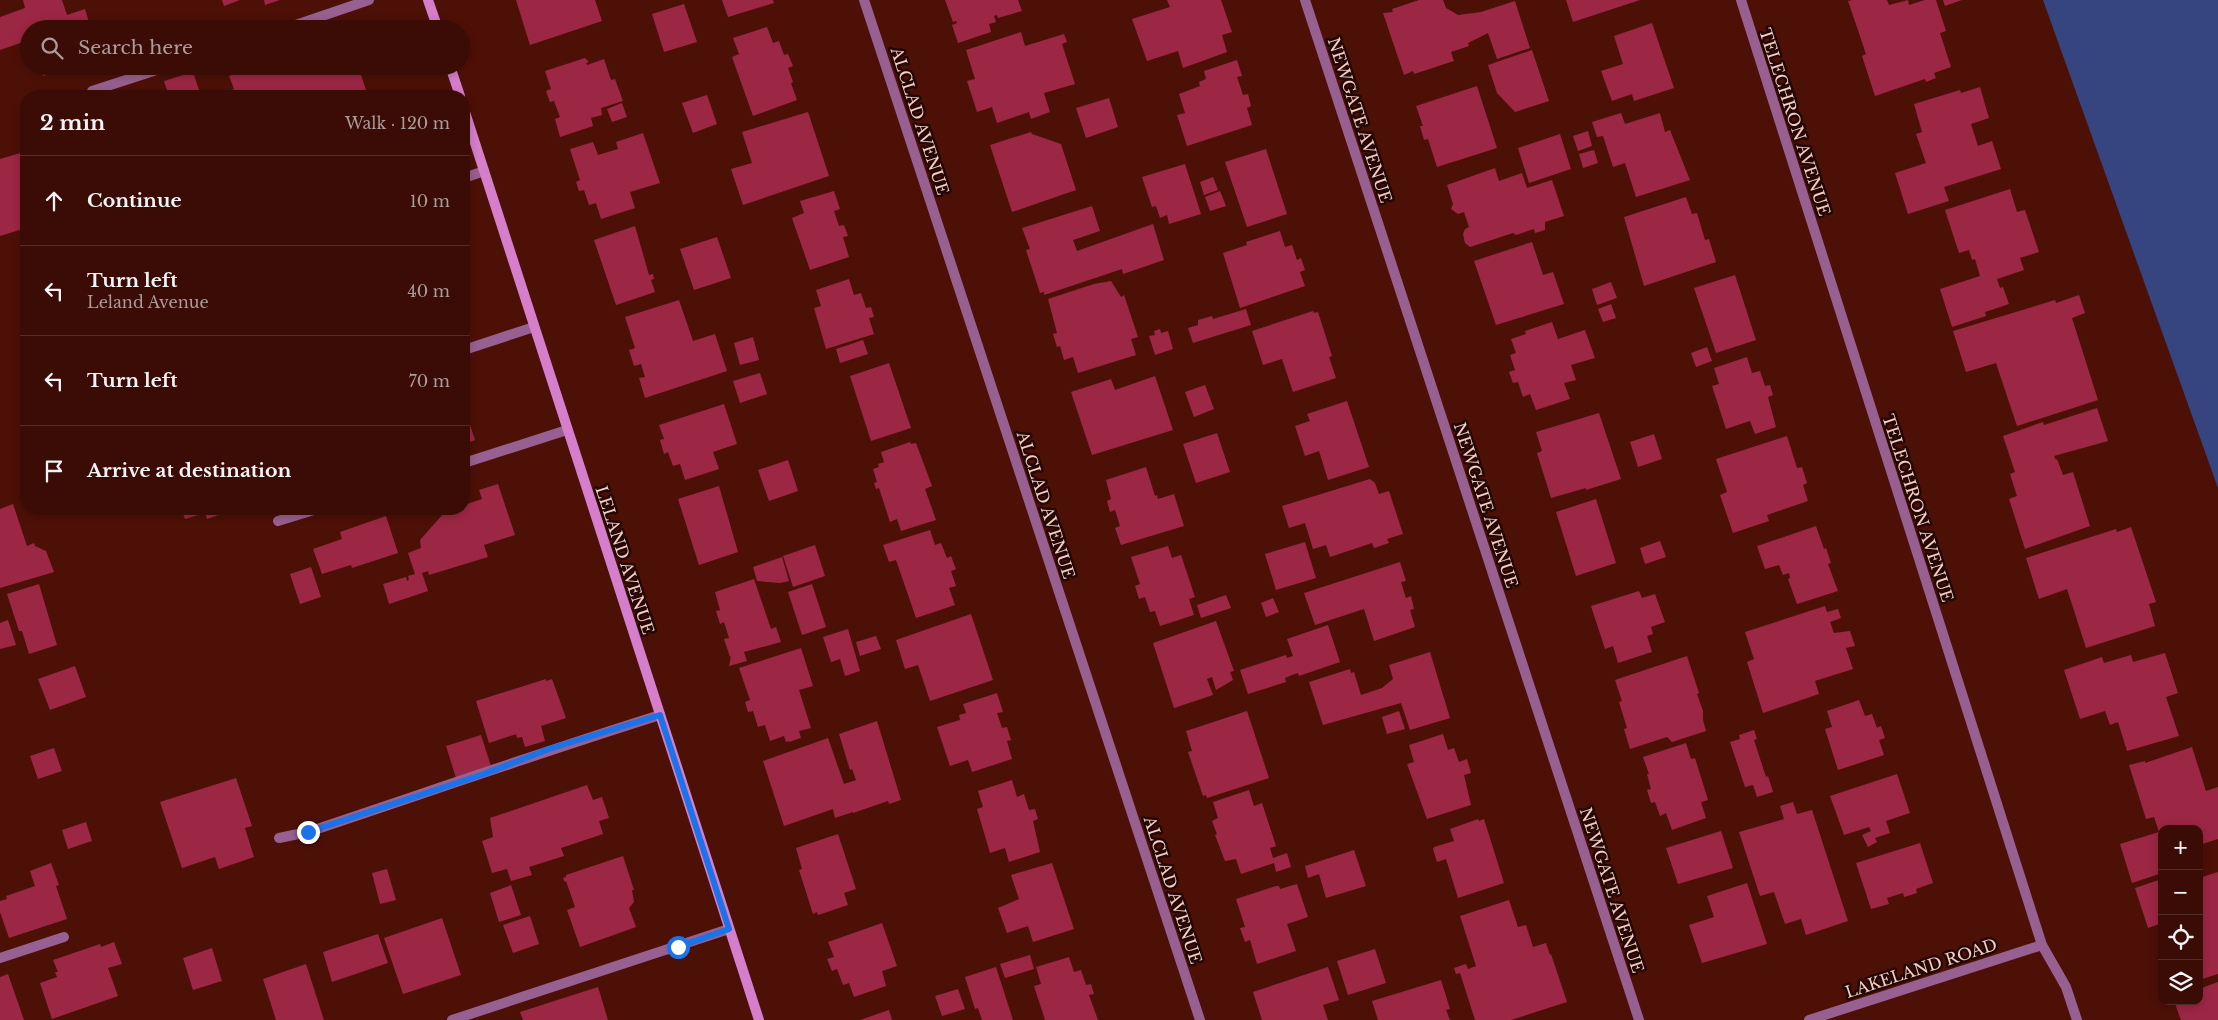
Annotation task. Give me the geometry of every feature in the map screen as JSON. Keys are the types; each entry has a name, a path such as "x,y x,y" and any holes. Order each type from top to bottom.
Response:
{"street":[{"path":"310,20 369,0"},
{"path":"428,0 435,20"},
{"name":"ALCLAD AVENUE","path":"864,0 1200,1020"},
{"name":"NEWGATE AVENUE","path":"1305,0 1639,1020"},
{"name":"TELECHRON AVENUE","path":"1741,0 2042,945 2066,987 2076,1020"},
{"path":"95,90 142,75"},
{"path":"453,75 458,90"},
{"name":"LELAND AVENUE","path":"470,128 759,1020"},
{"path":"470,176 484,171"},
{"path":"470,348 534,327"},
{"path":"470,460 567,430"},
{"path":"278,521 298,515"},
{"path":"279,838 308,832 484,774 549,749 660,715"},
{"path":"452,1020 729,929"},
{"path":"0,958 64,937"},
{"name":"LAKELAND ROAD","path":"1809,1020 2042,945"}],"shaded area":[{"path":"2043,0 2218,0 2218,488"}],"building":[{"path":"23,0 62,0 67,15 85,9 88,20 20,20 20,43 0,50 0,17 25,8"},
{"path":"222,0 240,0 224,6"},
{"path":"264,0 280,0 265,5"},
{"path":"516,0 595,0 602,21 530,45"},
{"path":"722,0 773,0 774,3 728,17"},
{"path":"945,0 1018,0 1022,11 998,18 997,15 994,16 996,22 989,24 991,32 958,43 952,25 957,23 956,21 953,22"},
{"path":"1167,0 1221,0 1232,32 1222,35 1227,52 1183,68 1178,51 1147,61 1132,19 1170,7"},
{"path":"1419,0 1443,0 1446,8 1458,15 1481,12 1515,1 1530,48 1497,59 1488,33 1468,43 1469,46 1451,52 1454,61 1414,74 1413,71 1404,75 1383,13 1393,12 1392,9"},
{"path":"1566,0 1640,0 1573,22"},
{"path":"1887,0 1889,5 1908,0 1909,5 1925,0 1936,0 1946,31 1940,33 1951,67 1934,73 1936,78 1926,82 1925,79 1875,96 1862,56 1866,54 1848,1"},
{"path":"1943,0 1962,0 1945,6"},
{"path":"684,4 697,42 664,52 652,14"},
{"path":"1652,23 1674,88 1634,101 1632,94 1612,101 1601,71 1623,64 1614,36"},
{"path":"767,27 773,43 779,41 784,55 788,54 793,66 788,68 797,100 753,116 732,57 739,54 733,38"},
{"path":"1021,32 1025,46 1064,34 1067,42 1062,44 1075,84 1044,93 1050,112 1031,119 1029,112 997,123 992,107 977,112 967,81 975,79 966,50"},
{"path":"1532,50 1549,101 1515,112 1497,93 1488,65"},
{"path":"585,58 589,62 586,63 587,65 604,59 611,80 615,79 623,101 601,108 602,115 591,118 593,126 560,137 555,119 560,117 554,101 550,102 546,91 551,89 545,71"},
{"path":"1237,60 1242,76 1237,77 1243,95 1248,94 1251,106 1247,108 1252,125 1187,146 1177,115 1185,113 1179,94 1200,86 1199,82 1206,79 1204,71"},
{"path":"183,75 194,75 199,90 167,90 164,81"},
{"path":"361,75 366,90 231,90 234,89 229,76"},
{"path":"1477,86 1497,148 1437,167 1428,139 1424,140 1420,126 1423,126 1416,106"},
{"path":"1980,87 1989,118 1971,124 1978,146 1992,141 2001,169 1944,187 1949,201 1908,214 1895,173 1926,163 1916,134 1922,132 1914,104 1960,90 1961,93"},
{"path":"707,95 717,124 693,133 682,103"},
{"path":"1109,98 1118,127 1086,138 1076,108"},
{"path":"622,103 627,117 612,122 607,109"},
{"path":"808,112 829,176 743,205 731,169 752,163 742,132"},
{"path":"1621,113 1625,124 1660,113 1665,132 1670,130 1690,180 1636,197 1625,163 1613,167 1603,136 1597,137 1592,122"},
{"path":"1588,131 1592,146 1578,151 1573,136"},
{"path":"1031,132 1061,144 1076,190 1012,212 990,145"},
{"path":"643,133 660,183 630,192 635,208 601,219 596,203 589,205 584,190 579,191 576,182 580,180 570,149 593,142 598,155 618,149 616,142"},
{"path":"1560,134 1571,169 1529,183 1518,148"},
{"path":"1266,149 1287,214 1247,227 1225,162"},
{"path":"1594,150 1598,163 1583,168 1579,154"},
{"path":"20,153 20,230 0,236 0,159"},
{"path":"1185,164 1201,214 1169,224 1167,215 1160,218 1156,206 1152,207 1142,177"},
{"path":"1495,168 1499,181 1522,173 1527,188 1552,180 1564,216 1545,222 1545,230 1535,233 1534,229 1516,235 1513,233 1470,247 1465,243 1463,234 1465,229 1469,227 1464,212 1458,214 1451,209 1453,204 1447,185"},
{"path":"1213,177 1218,190 1204,195 1200,182"},
{"path":"2010,189 2017,212 2025,210 2039,252 2020,258 2024,270 1997,279 2000,288 2003,287 2009,304 1985,312 1986,316 1952,327 1940,289 1980,276 1975,259 1972,260 1969,250 1959,253 1945,210"},
{"path":"834,191 840,209 834,211 839,226 844,225 848,236 843,237 849,257 810,270 792,218 804,213 800,201"},
{"path":"1220,191 1226,206 1210,211 1205,197"},
{"path":"1686,197 1692,214 1697,213 1705,240 1709,239 1716,262 1644,286 1624,217"},
{"path":"1092,206 1100,231 1073,240 1077,251 1153,224 1164,260 1123,274 1122,269 1044,295 1044,292 1040,293 1026,250 1030,249 1022,228"},
{"path":"635,226 649,275 653,274 654,279 651,280 655,292 616,305 594,240"},
{"path":"1280,231 1285,247 1292,245 1297,260 1301,258 1305,270 1300,272 1305,286 1240,308 1223,253 1247,245 1246,242"},
{"path":"717,237 731,278 694,290 680,249"},
{"path":"1532,242 1543,275 1553,272 1564,304 1496,325 1474,261"},
{"path":"1735,275 1756,340 1716,353 1694,288"},
{"path":"849,279 854,295 861,293 866,308 871,307 874,317 869,318 874,334 826,349 814,308 821,306 816,290"},
{"path":"1111,281 1121,297 1124,295 1138,337 1131,339 1136,355 1078,373 1073,357 1064,360 1060,346 1057,347 1053,334 1057,333 1048,299 1094,284"},
{"path":"1611,282 1617,298 1597,305 1592,289"},
{"path":"2079,295 2085,313 2072,318 2098,400 2017,426 1996,363 1966,372 1953,331 2055,300 2056,303"},
{"path":"679,300 693,341 715,334 727,371 645,398 639,378 645,377 641,364 634,366 629,350 635,348 625,317"},
{"path":"1611,304 1616,318 1603,322 1598,309"},
{"path":"1246,309 1251,325 1193,343 1188,328 1198,325 1198,320 1212,316 1213,319"},
{"path":"1313,311 1314,313 1318,312 1332,356 1329,357 1336,378 1293,392 1282,359 1263,365 1252,331"},
{"path":"1552,322 1558,339 1585,330 1595,358 1571,365 1576,380 1564,383 1570,399 1536,410 1530,394 1523,397 1518,382 1513,383 1509,372 1515,370 1510,355 1516,353 1511,339 1526,334 1525,331"},
{"path":"1160,329 1161,333 1168,331 1173,349 1155,355 1149,336 1155,335 1154,331"},
{"path":"753,337 759,360 740,365 734,343"},
{"path":"863,340 868,354 840,363 836,349"},
{"path":"1707,347 1712,361 1696,367 1691,353"},
{"path":"1747,357 1752,373 1760,371 1765,386 1770,385 1773,395 1768,397 1776,427 1755,434 1750,421 1726,429 1712,386 1719,384 1714,368"},
{"path":"889,363 911,428 871,441 850,376"},
{"path":"760,373 767,394 740,403 733,381"},
{"path":"1155,376 1173,430 1092,455 1071,392 1111,379 1115,390"},
{"path":"1205,385 1214,409 1194,417 1185,392"},
{"path":"1347,401 1369,467 1328,480 1319,451 1305,456 1295,426 1310,421 1307,414"},
{"path":"724,404 737,444 713,452 719,469 685,480 680,464 673,466 668,452 664,454 660,440 664,439 659,425"},
{"path":"2097,408 2108,441 2054,456 2063,475 2073,472 2090,526 2025,549 2009,499 2017,496 2010,474 2015,472 2003,436 2043,422 2044,425"},
{"path":"1599,413 1621,479 1551,498 1537,453 1542,451 1536,432"},
{"path":"470,425 475,440 470,442"},
{"path":"1217,433 1230,472 1196,483 1183,444"},
{"path":"1654,434 1662,459 1638,467 1630,442"},
{"path":"1787,436 1797,468 1802,467 1807,483 1803,485 1808,501 1767,515 1769,521 1733,533 1720,495 1727,492 1716,459"},
{"path":"910,442 911,444 916,443 932,486 925,489 936,520 901,531 897,519 890,522 879,488 876,489 874,483 877,482 873,469 879,467 878,464 884,462 881,452"},
{"path":"788,460 798,491 769,501 758,470"},
{"path":"1146,467 1155,496 1157,495 1158,499 1174,494 1184,526 1121,545 1115,528 1120,526 1115,510 1110,512 1107,501 1111,499 1106,480"},
{"path":"1370,479 1375,483 1379,494 1389,491 1403,534 1387,539 1389,543 1374,548 1372,543 1330,557 1326,545 1313,549 1305,523 1289,528 1282,506"},
{"path":"498,484 515,535 484,545 488,557 429,575 428,571 422,573 428,591 389,604 383,584 406,577 407,581 409,580 408,576 415,574 408,553 421,548 420,540 442,515 470,515 470,503 482,499 479,490"},
{"path":"719,486 738,552 699,565 678,499"},
{"path":"1596,499 1616,563 1576,576 1556,512"},
{"path":"13,504 27,546 34,543 35,546 46,551 54,572 0,588 0,509"},
{"path":"183,515 198,515 185,519"},
{"path":"206,515 219,515 207,519"},
{"path":"386,516 398,553 352,568 351,565 322,574 313,549 342,539 340,532"},
{"path":"1816,526 1824,549 1826,548 1831,563 1828,564 1838,591 1797,604 1788,579 1790,578 1789,573 1783,575 1779,565 1765,569 1757,546"},
{"path":"2131,527 2156,602 2149,604 2155,626 2086,648 2067,589 2039,599 2026,558 2116,529 2117,532"},
{"path":"930,530 935,545 941,543 947,558 951,556 956,569 951,571 956,586 949,588 955,605 916,618 896,560 889,562 883,545"},
{"path":"1660,541 1666,557 1645,564 1640,548"},
{"path":"1305,542 1316,578 1276,590 1265,554"},
{"path":"815,545 825,576 793,587 783,556"},
{"path":"1168,546 1172,558 1181,555 1195,597 1189,599 1194,615 1160,626 1155,611 1150,612 1145,597 1139,599 1135,586 1140,584 1131,557"},
{"path":"782,557 789,581 780,583 757,581 753,567"},
{"path":"1400,562 1406,581 1401,582 1406,598 1411,596 1414,609 1410,610 1415,627 1374,641 1364,609 1315,625 1304,593"},
{"path":"311,567 321,597 300,604 290,574"},
{"path":"754,579 771,629 776,627 781,642 744,652 747,661 729,666 731,656 724,639 729,638 724,622 720,624 716,611 720,610 715,592"},
{"path":"39,584 57,645 29,654 7,594"},
{"path":"812,584 826,627 802,635 788,592"},
{"path":"1639,591 1642,598 1655,594 1665,622 1651,627 1653,634 1647,636 1652,652 1618,663 1613,646 1605,649 1591,606"},
{"path":"1226,595 1231,608 1201,618 1197,605"},
{"path":"1273,598 1279,612 1266,617 1261,603"},
{"path":"1825,606 1827,612 1838,609 1841,618 1830,622 1834,633 1850,631 1855,646 1846,648 1853,669 1815,681 1819,694 1763,713 1747,662 1754,659 1745,632"},
{"path":"971,614 993,680 930,701 918,665 905,669 896,640"},
{"path":"8,620 16,645 0,649 0,623"},
{"path":"1216,621 1234,671 1230,672 1233,680 1216,690 1212,677 1207,679 1213,695 1174,708 1153,643"},
{"path":"1328,625 1340,662 1299,676 1298,673 1292,675 1285,678 1286,682 1248,694 1240,670 1286,655 1287,658 1293,656 1287,639"},
{"path":"848,629 860,671 845,676 840,659 831,662 823,637"},
{"path":"876,636 881,649 860,656 856,642"},
{"path":"801,648 813,686 799,690 811,728 799,731 801,738 789,742 786,742 784,736 770,741 765,725 758,727 753,711 748,712 745,702 750,700 739,668"},
{"path":"1430,652 1450,718 1410,730 1401,703 1323,725 1309,682 1350,669 1351,673 1354,672 1361,695 1382,688 1393,679 1389,665"},
{"path":"2165,653 2178,693 2166,697 2179,736 2127,751 2118,722 2110,725 2105,711 2080,719 2064,670 2102,657 2104,663 2131,655 2133,662"},
{"path":"1687,656 1699,693 1697,694 1703,711 1706,731 1672,742 1667,737 1630,749 1624,729 1627,728 1619,702 1622,701 1615,680"},
{"path":"75,666 86,697 50,710 38,679"},
{"path":"546,679 546,681 552,679 566,718 541,726 545,741 525,747 522,737 517,738 516,734 489,743 476,701"},
{"path":"997,693 1003,712 997,713 1002,728 1007,727 1011,740 1007,741 1012,759 972,772 968,760 950,766 937,727 960,720 959,715 966,713 963,704"},
{"path":"1859,700 1865,716 1872,714 1877,728 1881,726 1885,738 1879,740 1884,755 1838,770 1825,729 1832,727 1827,711"},
{"path":"1247,711 1269,778 1207,798 1206,795 1203,796 1188,752 1192,751 1186,731"},
{"path":"1399,711 1405,729 1387,734 1382,717"},
{"path":"877,721 901,800 889,804 888,801 835,818 833,809 784,826 763,761 828,738 844,784 856,780 852,769 850,770 839,734"},
{"path":"1754,730 1757,739 1754,740 1773,792 1757,797 1753,785 1745,787 1730,742 1740,739 1739,735"},
{"path":"1443,734 1448,750 1454,748 1459,762 1467,759 1471,773 1464,775 1471,805 1427,819 1407,764 1414,762 1409,745"},
{"path":"481,735 491,766 456,778 446,746"},
{"path":"1686,743 1691,759 1695,758 1708,800 1701,802 1706,818 1672,830 1666,813 1660,816 1655,802 1651,803 1647,790 1651,789 1647,774 1649,774 1643,757"},
{"path":"2192,747 2206,791 2218,787 2218,839 2203,844 2203,825 2158,825 2158,829 2154,817 2146,819 2129,765 2145,761 2145,763"},
{"path":"54,748 62,771 38,779 30,756"},
{"path":"1897,774 1910,813 1886,821 1890,833 1875,838 1877,842 1868,847 1862,835 1871,831 1869,827 1844,835 1830,796"},
{"path":"236,778 252,826 245,828 254,857 219,869 215,857 182,868 160,802"},
{"path":"1012,780 1017,797 1024,794 1029,810 1035,809 1038,819 1033,821 1040,852 1009,862 1005,848 990,853 977,809 983,807 978,791"},
{"path":"587,785 593,800 602,797 609,818 599,821 603,834 561,848 564,856 529,867 532,875 511,881 507,869 492,873 482,841 493,837 490,818"},
{"path":"1249,790 1254,806 1262,803 1276,846 1270,848 1273,858 1287,853 1291,867 1276,872 1274,863 1241,874 1236,859 1225,861 1212,821 1218,818 1213,802"},
{"path":"1793,802 1797,814 1812,810 1848,921 1806,935 1801,919 1785,924 1774,892 1760,896 1739,832 1784,819 1780,806"},
{"path":"1478,819 1479,821 1484,819 1504,883 1458,898 1446,859 1437,862 1433,849 1434,847 1454,841 1450,829"},
{"path":"86,822 92,841 68,849 62,830"},
{"path":"1721,831 1733,868 1678,884 1666,848"},
{"path":"2158,832 2158,874 2132,883 2120,844"},
{"path":"838,834 856,889 844,893 848,905 818,915 817,912 813,914 799,870 802,869 796,848"},
{"path":"1920,843 1933,883 1916,889 1917,893 1904,897 1903,893 1887,898 1889,904 1871,909 1856,863"},
{"path":"1354,850 1366,886 1326,898 1319,874 1308,878 1305,866"},
{"path":"623,856 634,890 632,890 634,902 629,908 636,927 580,947 567,910 575,907 566,881 563,878 566,875"},
{"path":"51,863 59,885 56,886 67,919 9,938 0,912 0,901 7,899 6,896 35,886 30,871"},
{"path":"1052,863 1074,929 1033,942 1028,926 1007,933 998,908 1019,899 1011,875"},
{"path":"387,869 396,900 380,904 372,873"},
{"path":"2218,872 2218,974 2203,979 2203,915 2203,877"},
{"path":"2158,880 2158,924 2148,928 2135,888"},
{"path":"1747,883 1767,944 1702,963 1689,925 1714,917 1707,896"},
{"path":"1297,884 1308,917 1287,924 1296,951 1257,964 1250,940 1245,942 1240,928 1245,927 1236,899 1276,886 1279,886 1280,889"},
{"path":"511,885 521,915 499,922 490,893"},
{"path":"1509,900 1518,927 1526,925 1533,947 1546,943 1567,1002 1511,1020 1475,1020 1460,973 1456,974 1454,968 1466,964 1468,969 1476,966 1460,916"},
{"path":"530,916 539,944 513,953 503,925"},
{"path":"442,918 461,975 403,994 384,938"},
{"path":"882,923 897,966 882,971 886,986 854,997 849,983 843,985 837,969 832,971 827,959 834,957 828,942"},
{"path":"378,934 388,963 332,982 323,952"},
{"path":"114,942 122,964 108,968 118,996 52,1019 40,983 57,977 55,972 58,972 53,960 100,944 101,947"},
{"path":"212,948 222,981 193,990 183,958"},
{"path":"1375,949 1386,983 1348,995 1337,961"},
{"path":"1030,955 1034,969 1005,978 1000,964"},
{"path":"1069,957 1074,972 1081,970 1086,985 1091,984 1094,994 1089,995 1098,1020 1045,1020 1034,986 1041,984 1036,967"},
{"path":"306,964 324,1020 276,1020 263,979"},
{"path":"996,967 1013,1020 982,1020 978,1008 975,1009 965,977"},
{"path":"1328,967 1339,1000 1323,1005 1328,1020 1262,1020 1253,992"},
{"path":"8,974 24,1020 0,1020 0,977"},
{"path":"1441,980 1450,1009 1446,1010 1450,1020 1378,1020 1372,1001"},
{"path":"2218,982 2218,1020 2181,1020 2175,1005 2203,1005 2203,988"},
{"path":"598,987 608,1020 523,1020 520,1012"},
{"path":"958,989 965,1009 942,1016 935,996"},
{"path":"889,1010 892,1020 860,1020"}],"route":[{"path":"308,832 484,774 549,749 660,715 729,929 678,947"}]}
